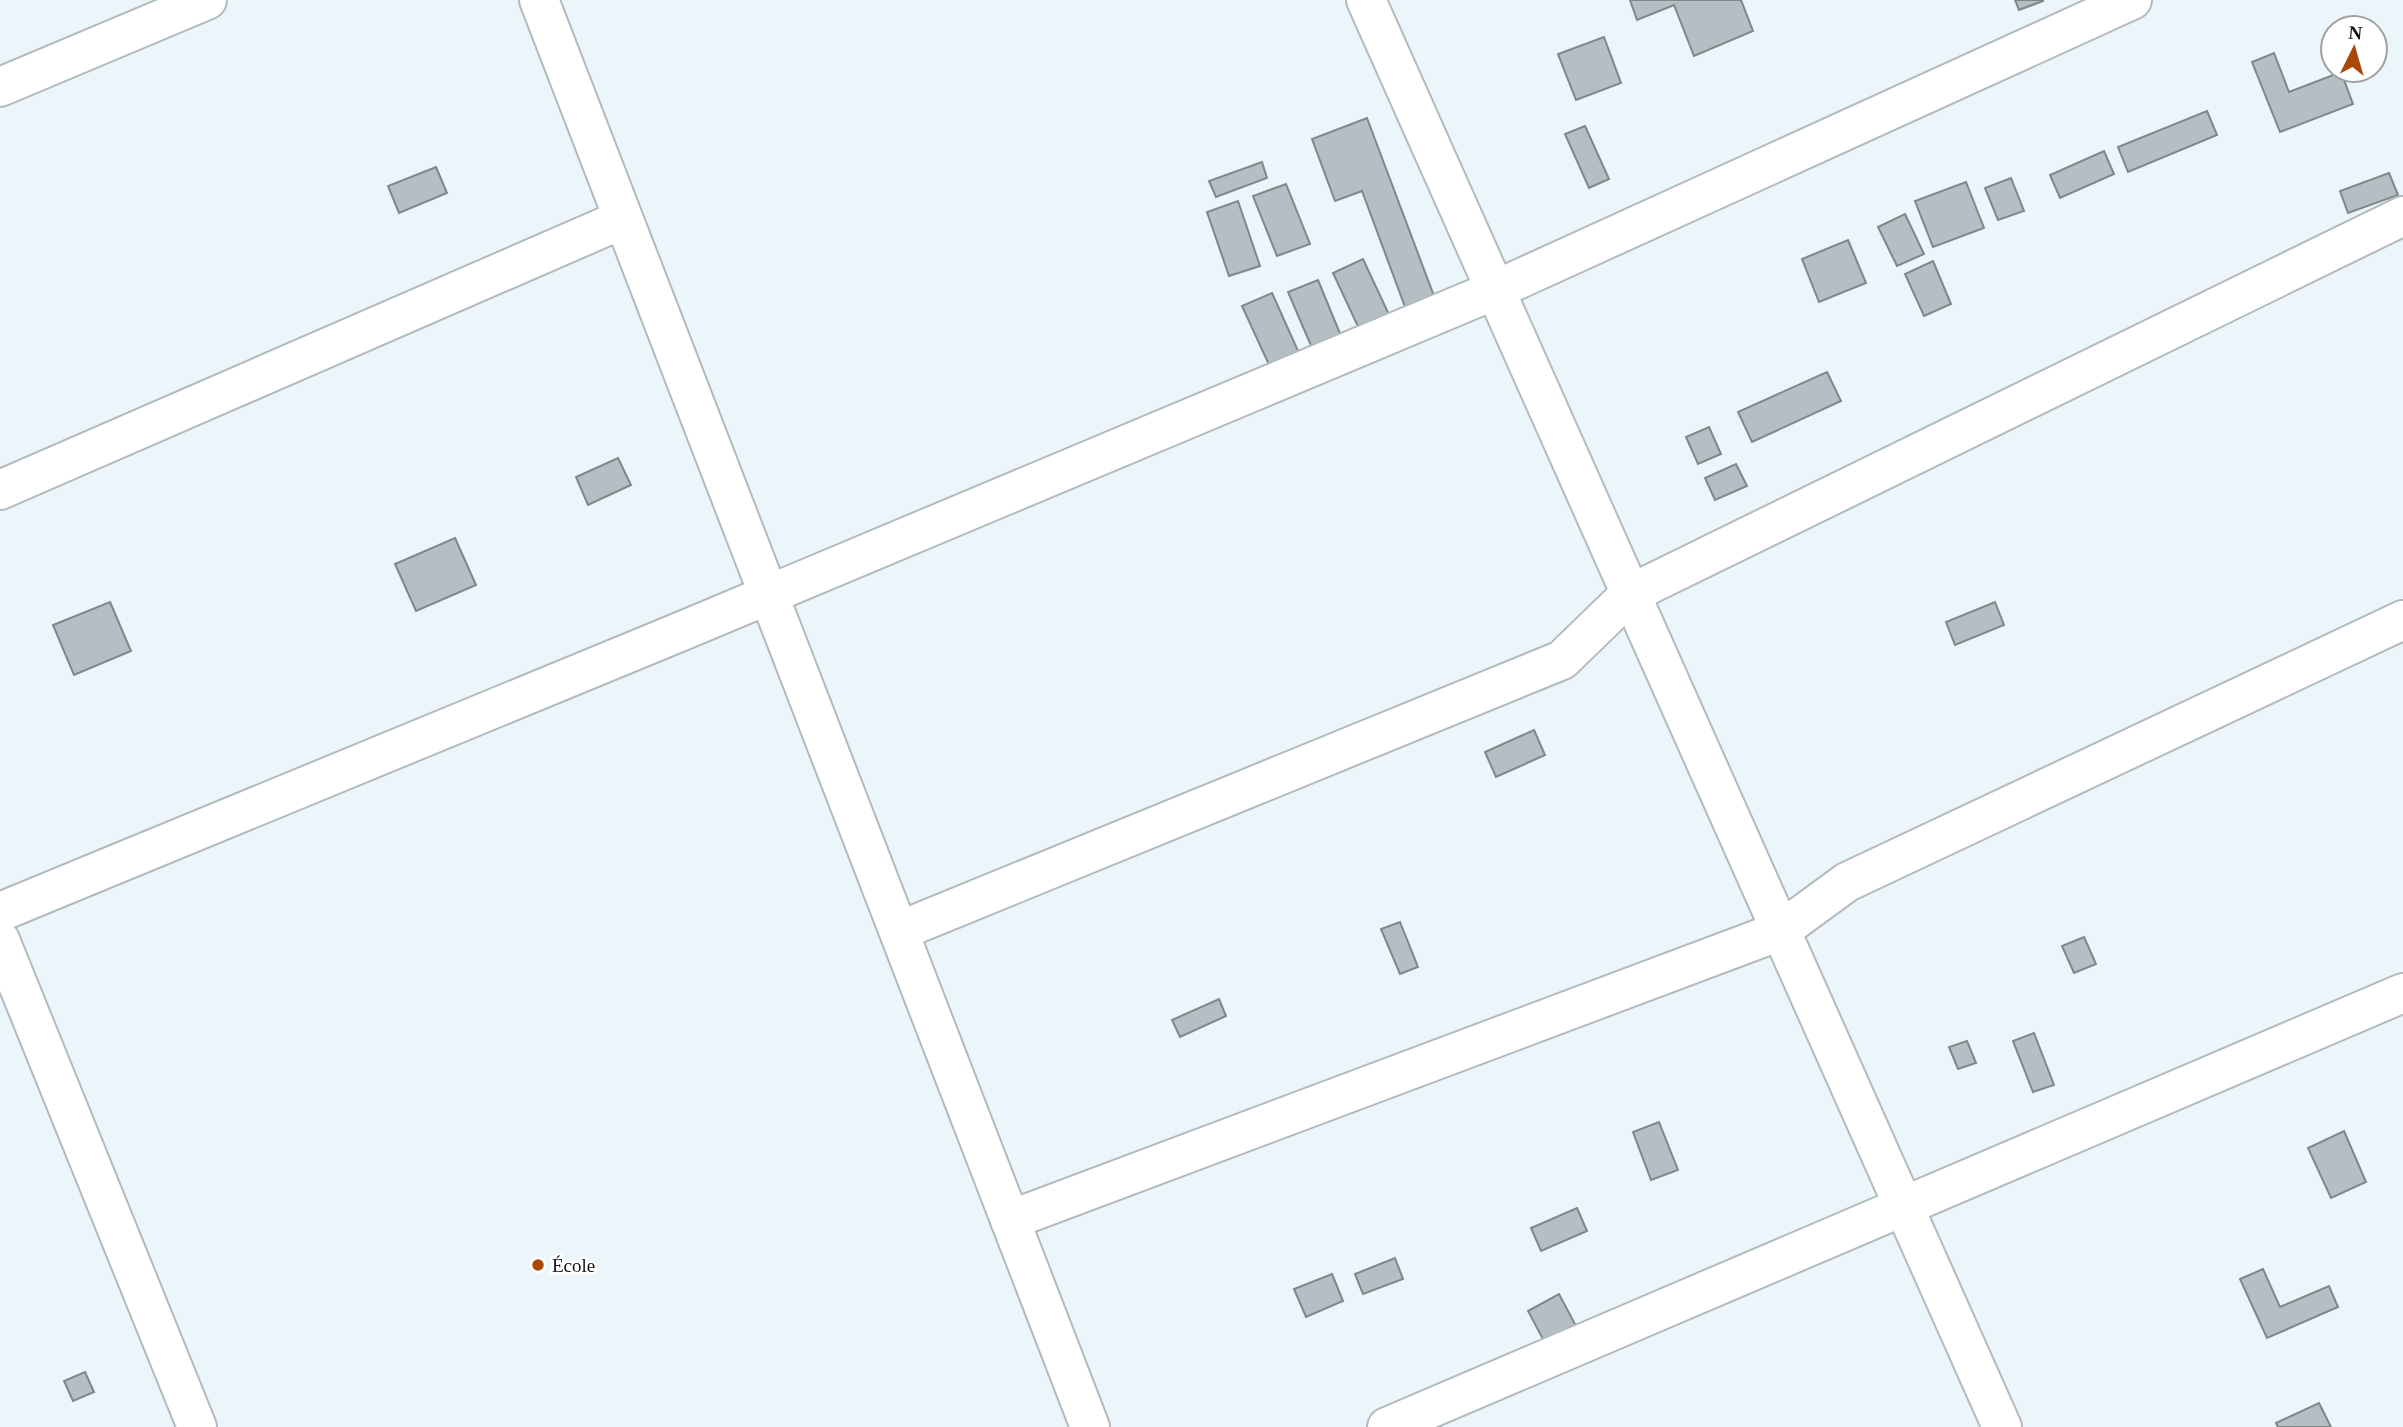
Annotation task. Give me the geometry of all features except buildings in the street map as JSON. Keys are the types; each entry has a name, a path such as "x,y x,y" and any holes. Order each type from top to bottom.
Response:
{"street":[{"path":"0,87 207,0"},
{"path":"539,0 1090,1427"},
{"path":"1366,0 2002,1427"},
{"path":"0,912 1494,290 2132,0"},
{"path":"899,931 1562,660 1630,594 2403,216"},
{"path":"0,490 623,219"},
{"path":"1010,1220 1780,931 1847,882 2403,620"},
{"path":"0,940 197,1427"},
{"path":"1387,1427 2403,993"}],"place":[{"name":"École","path":"538,1265"}]}
